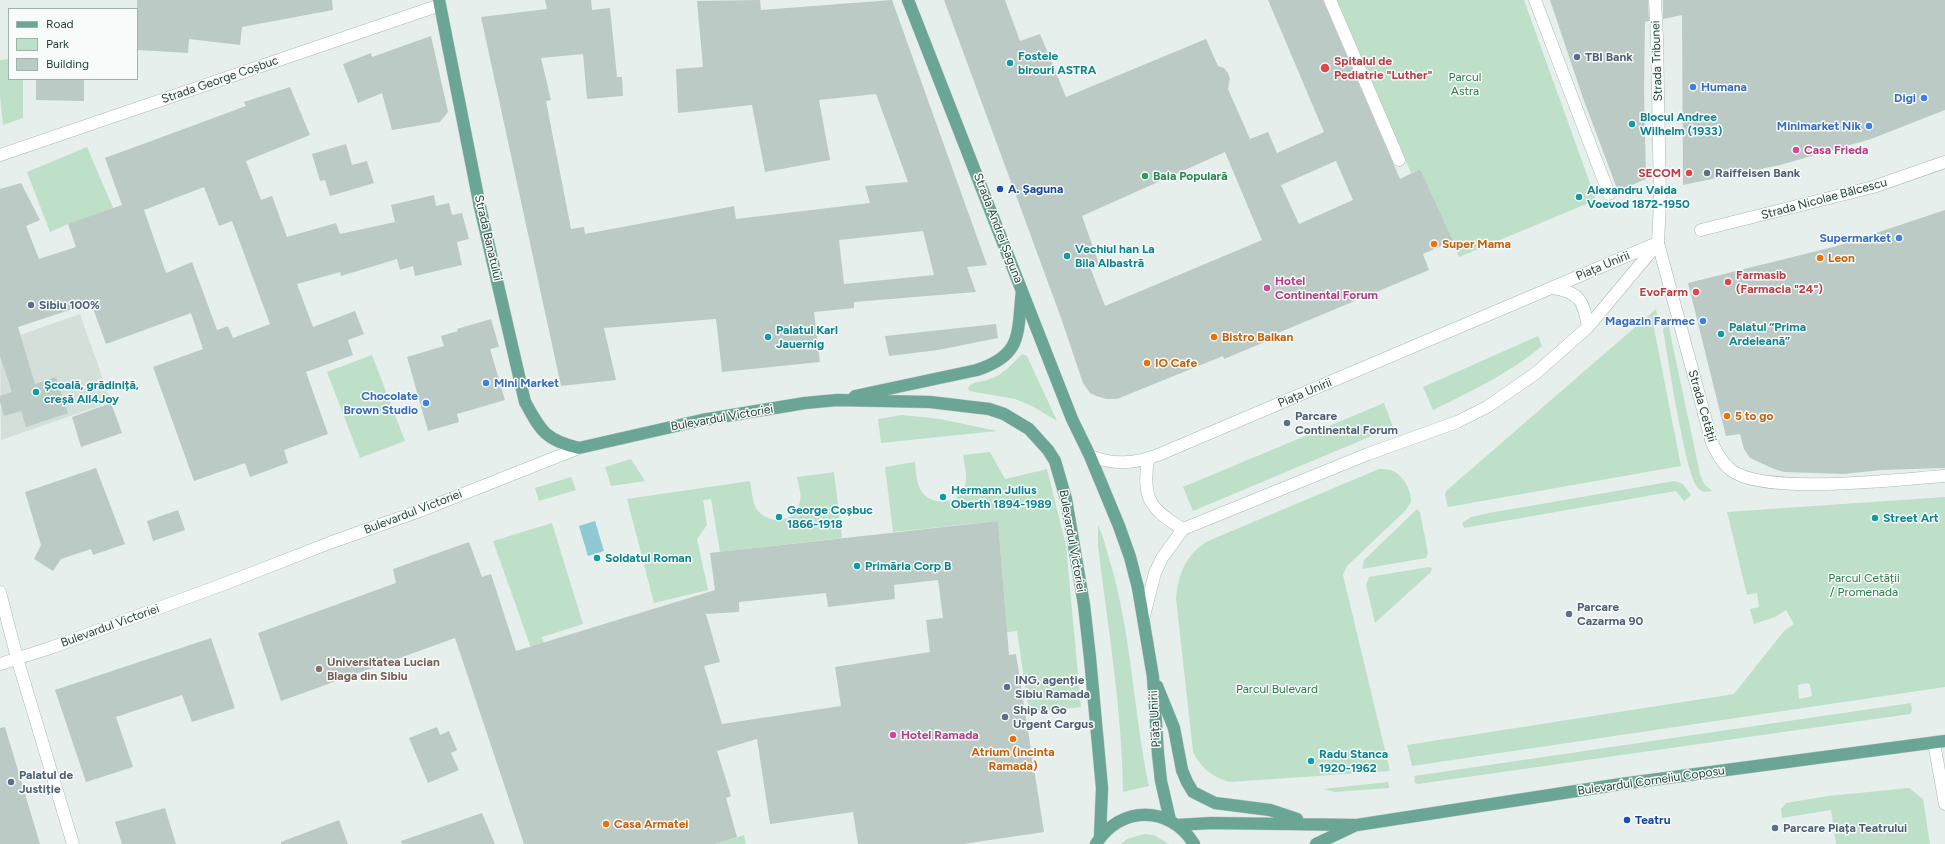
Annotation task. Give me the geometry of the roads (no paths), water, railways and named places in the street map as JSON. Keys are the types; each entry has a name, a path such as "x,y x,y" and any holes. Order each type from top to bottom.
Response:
{"main road":[{"name":"Strada Andrei Șaguna","path":"908,0 1072,419 1090,456"},
{"name":"Strada Banatului","path":"440,2 480,206 525,402 538,425 549,437 559,443 579,448"},
{"name":"Bulevardul Victoriei","path":"837,400 977,370 992,365 1004,358 1012,349 1017,336 1022,290"},
{"name":"Bulevardul Victoriei","path":"579,448 702,420 805,403 837,400 930,402 989,410 1004,414 1023,425 1048,450 1059,472 1066,498 1084,606 1102,788 1098,840"},
{"name":"Piața Unirii","path":"1090,456 1128,551 1144,616 1153,677 1158,754 1174,823"},
{"name":"Bulevardul Corneliu Coposu","path":"1153,677 1174,728 1182,770 1193,792 1215,803 1270,810 1308,823"},
{"name":"Bulevardul Corneliu Coposu","path":"1174,823 1357,824 1621,784 1939,742"},
{"path":"1098,840 1109,827 1120,820 1145,814 1158,816 1174,823 1188,835 1194,844"},
{"name":"Bulevardul Corneliu Coposu","path":"1316,844 1357,824"}],"street":[{"path":"1330,0 1399,160"},
{"path":"1535,0 1609,194"},
{"name":"Strada Tribunei","path":"1655,0 1660,200 1658,243"},
{"name":"Strada George Coșbuc","path":"0,155 440,2"},
{"name":"Strada Nicolae Bălcescu","path":"1701,230 1873,187 1945,162"},
{"name":"Piața Unirii","path":"1090,456 1116,463 1130,463 1148,459 1553,288 1595,268 1658,243"},
{"name":"Piața Unirii","path":"1144,616 1155,572 1162,558 1183,529 1368,454 1457,422 1487,407 1536,373 1588,327 1658,243"},
{"name":"Strada Cetății","path":"1658,243 1712,443 1720,459 1732,471 1747,478 1761,482 1802,484 1945,476"},
{"path":"1553,288 1570,292 1580,300 1584,306 1588,327"},
{"name":"Bulevardul Victoriei","path":"0,664 68,641 425,509 579,448"},
{"path":"1148,459 1145,479 1149,499 1156,510 1165,518 1183,529"},
{"path":"0,592 17,658 73,844"},
{"path":"1939,742 1945,804"}],"water":[{"path":"595,521 604,551 588,556 579,526"}],"place":[{"name":"TBI Bank","path":"1577,57"},
{"name":"Fostele birouri ASTRA","path":"1010,63"},
{"name":"Spitalul de Pediatrie \"Luther\"","path":"1325,68"},
{"name":"Humana","path":"1693,87"},
{"name":"Digi","path":"1924,98"},
{"name":"Blocul Andree Wilhelm (1933)","path":"1632,124"},
{"name":"Minimarket Nik","path":"1869,126"},
{"name":"Casa Frieda","path":"1796,150"},
{"name":"SECOM","path":"1689,173"},
{"name":"Raiffeisen Bank","path":"1707,173"},
{"name":"Baia Populară","path":"1145,176"},
{"name":"A. Șaguna","path":"1000,189"},
{"name":"Alexandru Vaida Voevod 1872-1950","path":"1579,197"},
{"name":"Supermarket","path":"1899,238"},
{"name":"Super Mama","path":"1434,244"},
{"name":"Vechiul han La Bila Albastră","path":"1067,256"},
{"name":"Leon","path":"1820,258"},
{"name":"Farmasib (Farmacia \"24\")","path":"1728,282"},
{"name":"Hotel Continental Forum","path":"1267,288"},
{"name":"EvoFarm","path":"1696,292"},
{"name":"Sibiu 100%","path":"31,305"},
{"name":"Magazin Farmec","path":"1703,321"},
{"name":"Palatul “Prima Ardeleană”","path":"1721,334"},
{"name":"Palatul Karl Jauernig","path":"768,337"},
{"name":"Bistro Balkan","path":"1214,337"},
{"name":"IO Cafe","path":"1147,363"},
{"name":"Mini Market","path":"486,383"},
{"name":"Școală, grădiniță, creșă All4Joy","path":"36,392"},
{"name":"Chocolate Brown Studio","path":"426,403"},
{"name":"5 to go","path":"1727,416"},
{"name":"Parcare Continental Forum","path":"1287,423"},
{"name":"Hermann Julius Oberth 1894-1989","path":"943,497"},
{"name":"George Coșbuc 1866-1918","path":"779,517"},
{"name":"Street Art","path":"1875,518"},
{"name":"Soldatul Roman","path":"597,558"},
{"name":"Primăria Corp B","path":"857,566"},
{"name":"Parcare Cazarma 90","path":"1569,614"},
{"name":"Universitatea Lucian Blaga din Sibiu","path":"319,669"},
{"name":"ING, agenție Sibiu Ramada","path":"1007,687"},
{"name":"Ship & Go Urgent Cargus","path":"1005,717"},
{"name":"Hotel Ramada","path":"893,735"},
{"name":"Atrium (incinta Ramada)","path":"1013,739"},
{"name":"Radu Stanca 1920-1962","path":"1311,761"},
{"name":"Palatul de Justiție","path":"11,782"},
{"name":"Teatru","path":"1627,820"},
{"name":"Casa Armatei","path":"606,824"},
{"name":"Parcare Piața Teatrului","path":"1775,828"}],"park label":[{"name":"Parcul Astra","path":"1465,84"},
{"name":"Parcul Cetății / Promenada","path":"1864,585"},
{"name":"Parcul Bulevard","path":"1277,689"}]}
